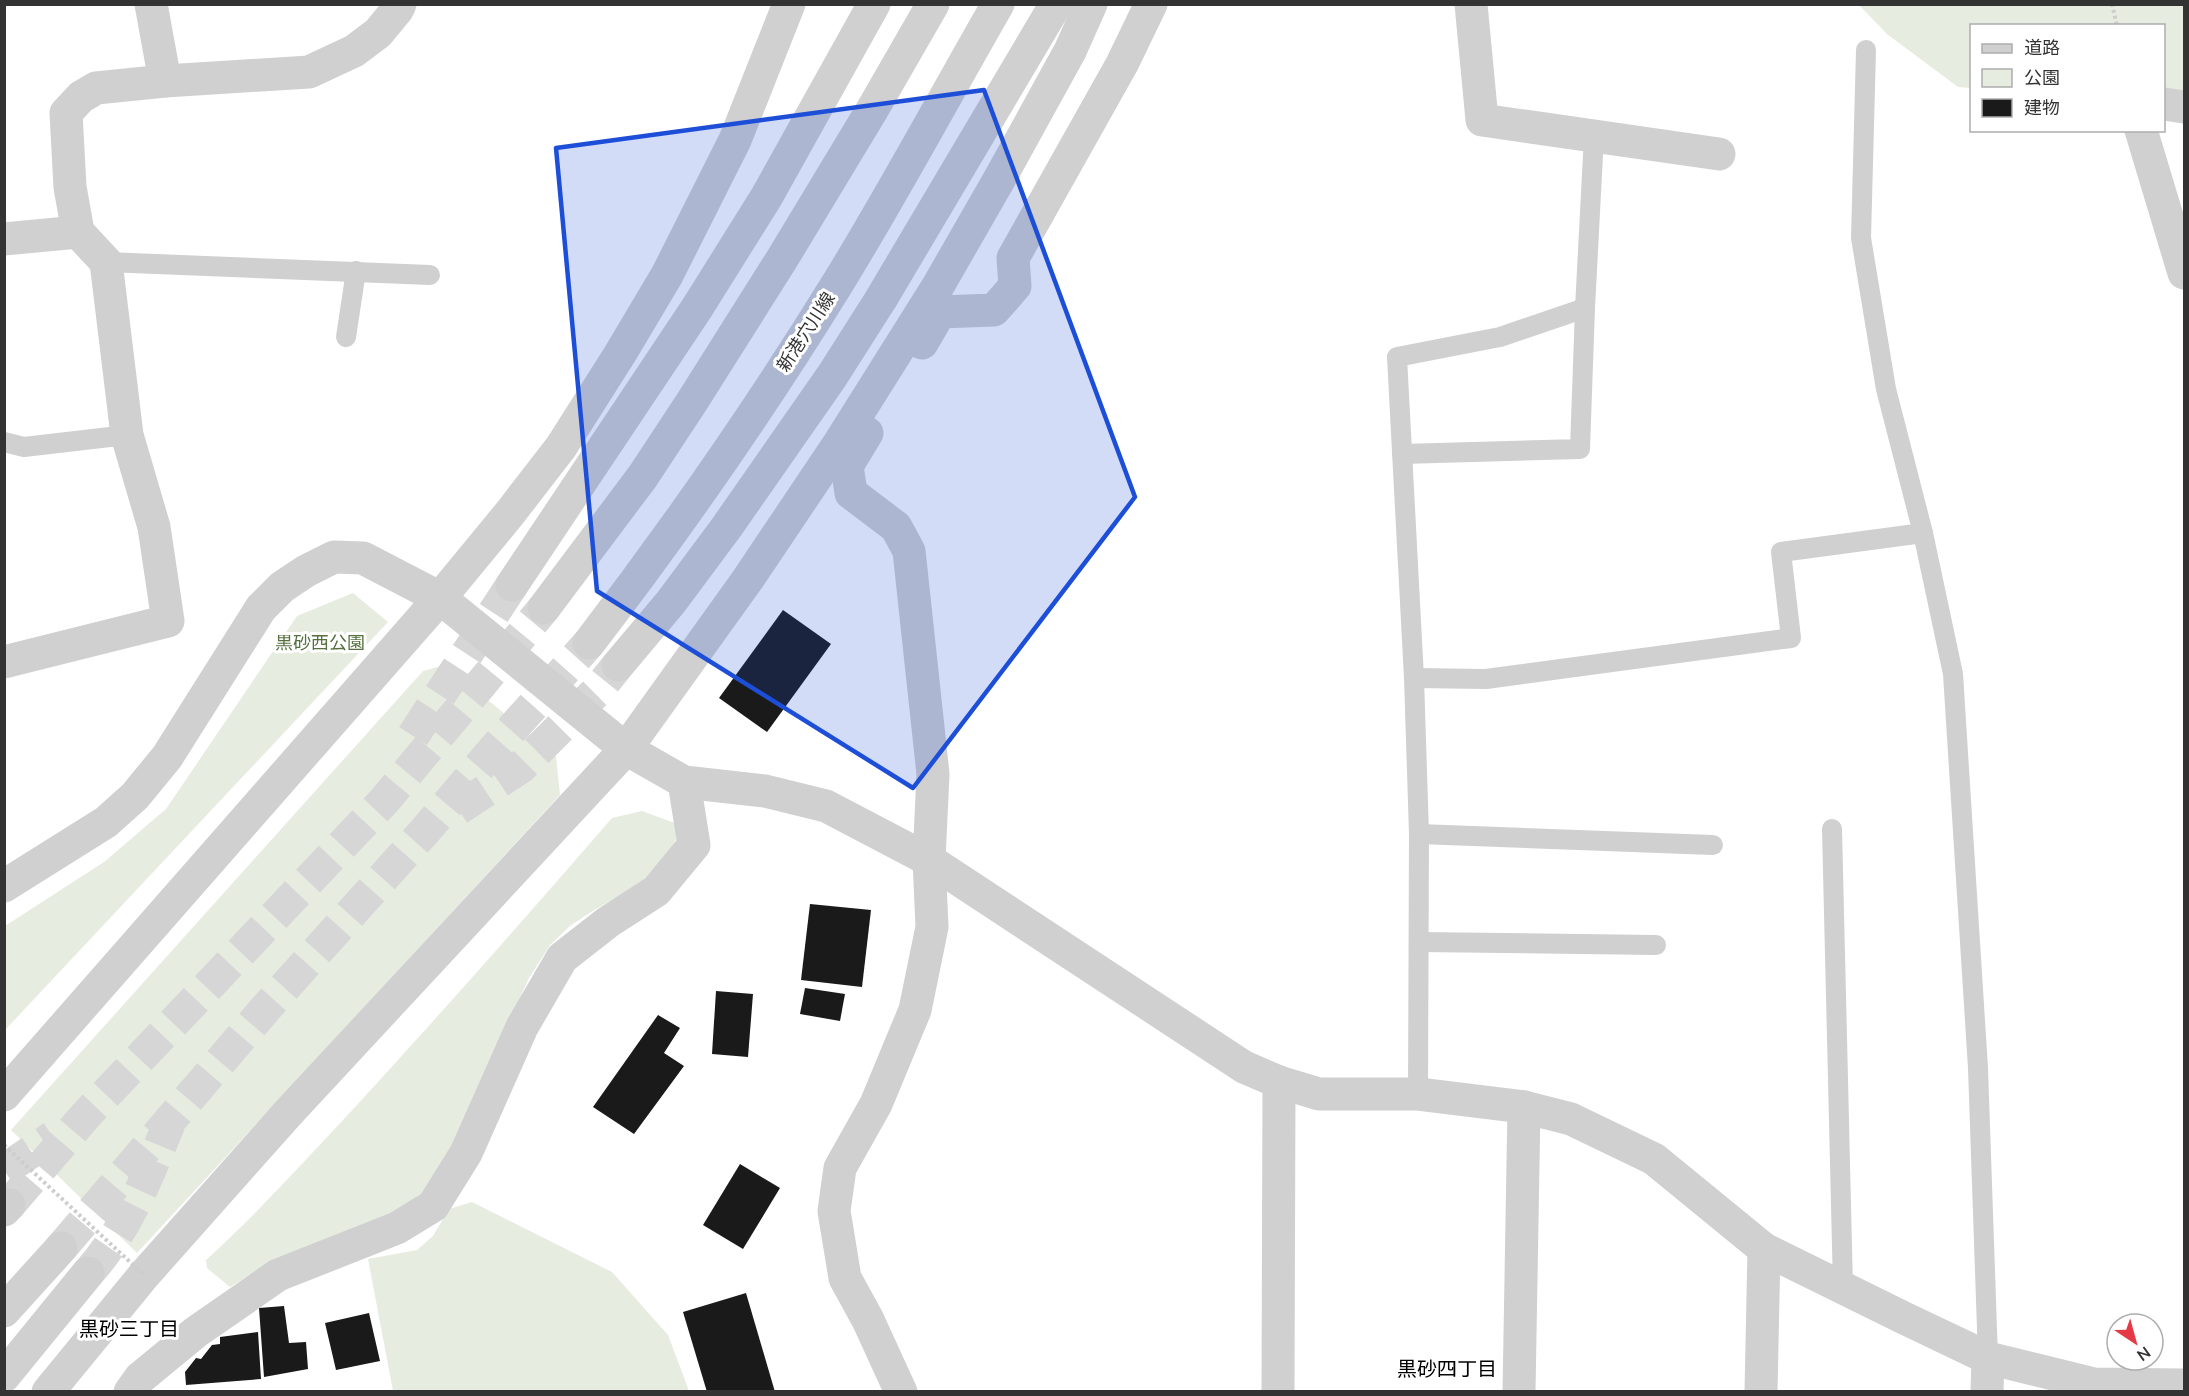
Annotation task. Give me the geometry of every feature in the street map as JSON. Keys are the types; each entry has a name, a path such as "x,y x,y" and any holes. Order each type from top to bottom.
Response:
{"street":[{"path":"151,4 165,81"},
{"path":"4,662 168,621 154,527 127,435 106,262 78,232 70,188 66,113 81,97 96,88 165,81 309,72 354,51 378,33 398,10 400,4"},
{"path":"4,1095 440,598 561,447 667,275 735,140 789,4"},
{"path":"735,140 771,91 808,4"},
{"path":"512,585 697,308 767,196 874,4"},
{"path":"544,608 656,457 782,259 933,4"},
{"name":"新港穴川線","path":"589,643 650,563 772,386 840,279 998,4"},
{"path":"618,665 671,602 726,528 832,376 881,299 1056,4"},
{"path":"48,1392 144,1275 296,1104 626,749 748,579 845,435 938,286 1070,51 1091,4"},
{"path":"901,1392 868,1320 845,1278 834,1211 840,1168 876,1104 915,1010 932,927 929,860 933,774 909,551 896,527 851,493 847,466 940,312 994,310 1015,286 1013,258 1122,64 1151,4"},
{"path":"1471,4 1482,120 1719,154"},
{"path":"2165,104 2184,107"},
{"path":"2142,132 2184,273"},
{"path":"4,239 78,232"},
{"path":"4,886 106,822 135,796 167,757 261,608 282,587 306,571 334,557 363,558 440,598 626,749 684,782 765,791 826,806 929,860 1244,1067 1279,1082 1319,1094 1418,1094 1524,1107 1572,1119 1654,1160 1764,1249 1988,1358 2094,1384 2184,1385"},
{"path":"130,1392 140,1378 196,1332 278,1275 398,1228 433,1206 466,1153 522,1027 561,958 608,922 656,891 694,845 684,782"},
{"path":"1278,1392 1279,1082"},
{"path":"1518,1392 1524,1107"},
{"path":"4,1311 61,1248"},
{"path":"1761,1392 1764,1249"},
{"path":"4,1376 88,1273"},
{"path":"1988,1358 1988,1392"}],"lane":[{"path":"1866,50 1861,238 1886,389 1923,533 1953,674 1978,1068 1988,1358"},
{"path":"1402,454 1580,449 1594,136"},
{"path":"106,262 430,275"},
{"path":"346,337 356,271"},
{"path":"1418,1094 1419,834 1414,678 1397,357 1500,337 1585,308"},
{"path":"4,442 24,447 127,435"},
{"path":"1414,678 1486,679 1791,638 1781,552 1923,533"},
{"path":"1832,829 1843,1288"},
{"path":"1419,834 1713,844"},
{"path":"1419,942 1656,945"}],"path":[{"path":"2112,4 2116,24"},
{"path":"4,1145 144,1275"}],"highlighted area":[{"path":"984,90 1135,497 913,788 597,591 556,148"}],"green space":[{"path":"1859,5 2184,5 2184,101 2165,97 2165,24 1970,24 1970,88 1958,87 1887,34"},
{"name":"黒砂西公園","path":"353,593 388,622 5,1030 5,926 104,862 166,809 297,616"},
{"path":"445,665 556,756 560,795 137,1253 11,1130 423,671"},
{"path":"642,811 683,826 673,845 641,883 570,926 550,945 529,978 451,1150 416,1204 265,1265 230,1287 207,1268 206,1260 265,1203 358,1104 612,818"},
{"path":"472,1202 612,1272 668,1335 689,1391 393,1391 368,1259 417,1250 433,1236 449,1209"}],"building":[{"path":"783,610 831,644 767,732 719,698"},
{"path":"810,904 871,910 862,987 801,980"},
{"path":"805,988 845,994 840,1021 800,1014"},
{"path":"716,991 753,994 748,1057 712,1054"},
{"path":"658,1015 680,1028 664,1053 684,1066 634,1134 593,1107"},
{"path":"740,1164 780,1188 743,1249 703,1225"},
{"path":"746,1293 775,1392 707,1392 683,1312"},
{"path":"284,1306 289,1343 306,1342 308,1369 264,1377 259,1308"},
{"path":"369,1313 380,1361 336,1370 325,1323"},
{"path":"258,1332 261,1379 186,1385 185,1372 196,1358 201,1359 212,1345 220,1344 220,1337"}],"tunnel":[{"path":"413,736 512,585"},
{"path":"9,1205 86,1115 384,801 544,608"},
{"path":"61,1248 266,1008 589,643"},
{"path":"458,809 521,767 598,690 618,665"},
{"path":"88,1273 125,1221 169,1124"},
{"path":"4,1170 53,1137"}],"district":[{"name":"黒砂三丁目","path":"129,1329"},
{"name":"黒砂四丁目","path":"1447,1369"}]}
